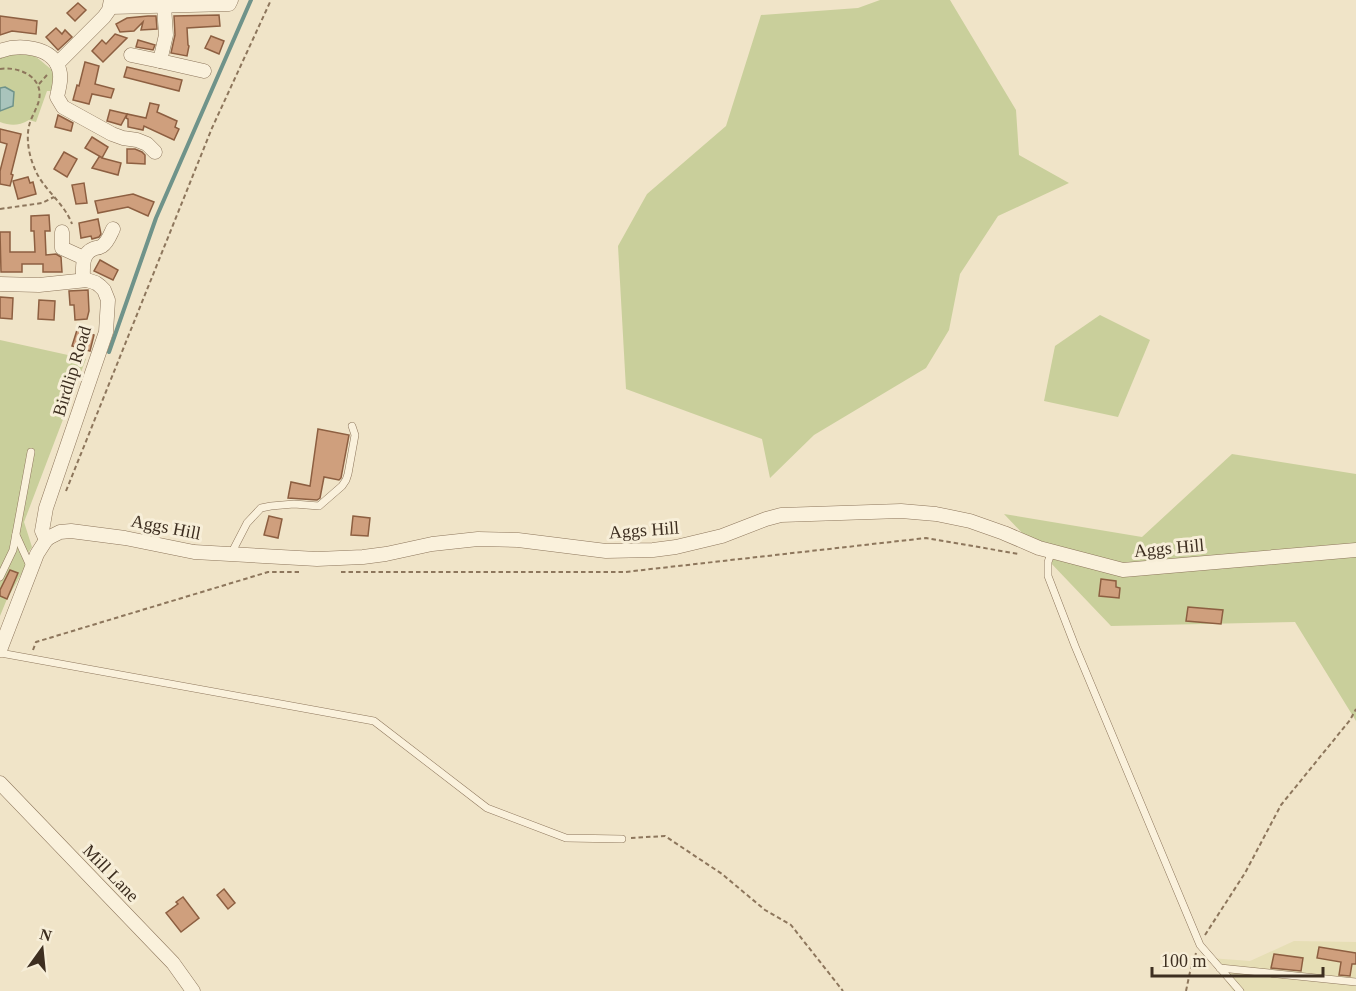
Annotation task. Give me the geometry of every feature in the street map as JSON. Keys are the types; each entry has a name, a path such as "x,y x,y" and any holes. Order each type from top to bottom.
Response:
{"street":[{"path":"155,152 147,144 112,134 63,107 57,97 59,71 99,22 111,3 164,6 229,4 231,0"},
{"path":"160,62 166,34 164,6"},
{"path":"0,51 27,47 46,54 59,71"},
{"path":"131,55 204,71"},
{"path":"0,284 39,285 83,280 84,258 92,249 106,242 113,229"},
{"path":"67,231 62,248 84,258"},
{"name":"Birdlip Road","path":"44,536 46,508 106,333 108,300 104,290 96,283 83,280"},
{"name":"Aggs Hill","path":"44,536 71,531 125,538 194,552 340,559 386,554 455,541 498,539 606,551 653,550 722,536 781,515 901,511 936,514 970,521 1039,548 1123,570 1356,550"},
{"path":"0,651 44,536"},
{"name":"Mill Lane","path":"0,783 173,963 193,991"}],"lane":[{"path":"231,554 248,524 261,508 294,504 319,506 342,486 346,480 355,435 352,426"},
{"path":"0,577 13,550 31,452"},
{"path":"16,535 31,568"},
{"path":"1052,551 1048,562 1048,576 1200,945 1240,991"},
{"path":"0,651 374,721 487,808 566,838 622,839"},
{"path":"1220,968 1356,982"}],"path":[{"path":"64,496 212,129 271,0"},
{"path":"1,67 23,71 34,78 38,85 40,99 29,126 29,148 35,170 68,215 72,224 67,231"},
{"path":"0,209 42,203 54,197"},
{"path":"339,572 625,572 926,538 1020,554"},
{"path":"30,658 36,642 268,572 303,572"},
{"path":"1186,991 1200,945 1245,873 1281,805 1350,720 1356,709"},
{"path":"622,839 665,836 712,868 765,910 791,925 843,991"}],"shaded area":[{"path":"1294,941 1356,942 1356,991 1233,991 1210,958 1250,961"}],"green space":[{"path":"880,0 950,0 1016,110 1019,155 1069,183 998,216 960,274 949,330 926,368 814,435 770,478 762,439 626,389 618,246 647,194 726,126 761,15 858,8"},
{"path":"6,54 34,56 55,72 52,91 47,91 36,122 29,120 14,125 0,122 0,57"},
{"path":"1100,315 1150,340 1118,417 1044,401 1055,346"},
{"path":"0,340 86,359 24,522 32,547 26,556 26,566 0,616"},
{"path":"1232,454 1356,474 1356,721 1295,622 1111,626 1004,514 1142,537"}],"water":[{"path":"5,87 14,92 13,106 0,111 0,88"}],"building":[{"path":"78,3 86,10 75,21 67,13"},
{"path":"219,15 220,26 187,28 189,46 187,56 171,53 175,35 174,16"},
{"path":"0,16 37,21 36,34 12,31 0,35"},
{"path":"156,16 157,29 141,30 143,22 134,31 120,32 116,24 127,18"},
{"path":"56,28 62,34 65,30 72,37 58,50 46,37"},
{"path":"115,34 127,38 103,62 92,51 102,40 106,44"},
{"path":"211,36 224,41 219,54 205,48"},
{"path":"138,40 155,45 153,50 136,47"},
{"path":"85,62 99,66 95,84 114,89 111,98 92,94 89,104 73,100"},
{"path":"127,67 182,80 179,91 124,77"},
{"path":"150,103 159,105 157,112 177,121 175,127 179,129 174,140 144,126 143,130 128,127 127,114 146,118"},
{"path":"110,110 127,114 121,125 107,121"},
{"path":"58,115 73,123 71,131 55,127"},
{"path":"0,129 21,134 10,186 0,184 0,171 7,144 0,142"},
{"path":"92,137 108,147 102,158 121,163 118,175 92,168 101,157 85,148"},
{"path":"127,149 142,152 145,155 145,164 127,163"},
{"path":"64,152 77,159 67,177 54,169"},
{"path":"28,177 30,183 33,182 36,194 18,199 13,181"},
{"path":"84,183 87,203 76,204 72,185"},
{"path":"133,194 154,202 148,216 128,207 98,213 95,201"},
{"path":"49,215 50,231 45,231 46,255 56,254 61,257 62,272 43,272 43,264 22,264 22,272 1,272 0,232 10,232 10,252 35,252 31,216"},
{"path":"98,219 101,234 99,237 81,238 79,223"},
{"path":"100,260 118,270 113,280 94,271"},
{"path":"88,290 87,319 75,320 74,305 70,305 69,291"},
{"path":"0,297 13,298 12,319 0,318"},
{"path":"39,300 55,301 54,320 38,319"},
{"path":"77,330 94,335 90,351 72,346"},
{"path":"318,429 349,435 341,478 339,480 324,477 320,498 317,500 288,498 291,482 310,486"},
{"path":"269,516 282,519 278,538 264,535"},
{"path":"353,516 370,518 368,536 351,535"},
{"path":"10,570 18,573 7,599 0,596 0,590"},
{"path":"1101,579 1116,581 1116,587 1120,588 1119,598 1099,596"},
{"path":"1188,607 1223,610 1221,624 1186,621"},
{"path":"224,889 235,903 228,909 217,895"},
{"path":"183,897 199,918 181,932 166,913"},
{"path":"1319,947 1356,953 1356,964 1352,964 1350,976 1339,975 1341,962 1317,958"},
{"path":"1274,954 1303,958 1301,971 1271,968"}],"waterway":[{"path":"109,352 156,218 251,0"}]}
